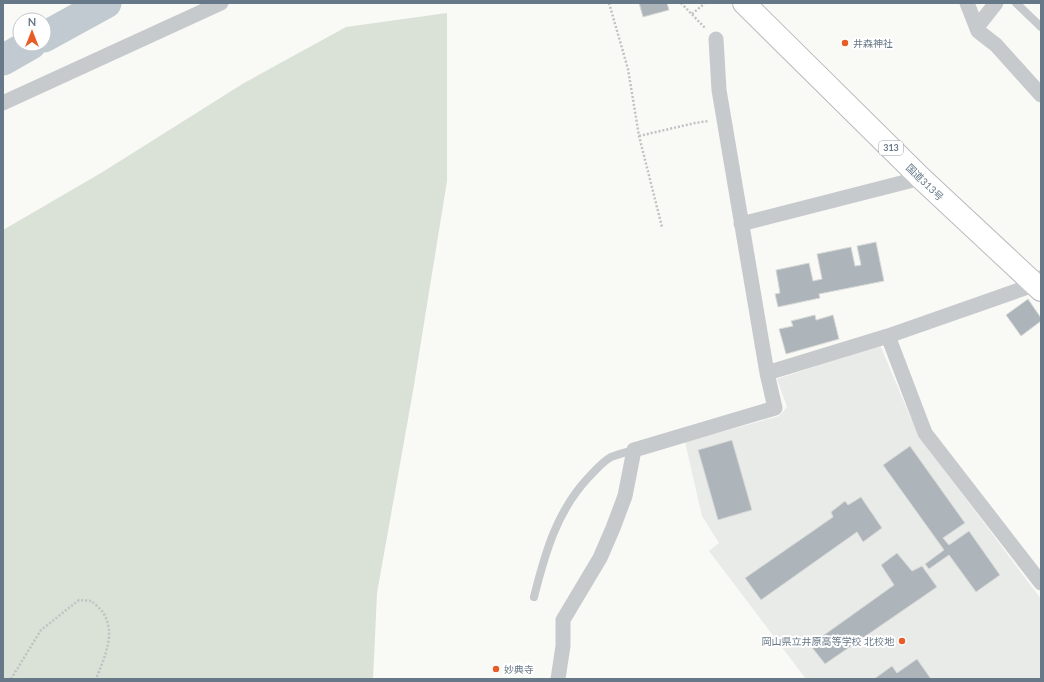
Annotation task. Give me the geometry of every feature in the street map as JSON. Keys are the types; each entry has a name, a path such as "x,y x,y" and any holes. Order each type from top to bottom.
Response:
{"highway":[{"name":"国道313号","path":"744,3 921,178 1038,284"}],"street":[{"path":"3,103 221,3"},
{"path":"967,3 976,27 1041,95"},
{"path":"976,27 996,3"},
{"path":"558,679 563,646 563,620 587,583 613,528 625,496 634,450 775,408 767,373 719,90 716,39"},
{"path":"741,224 921,178"},
{"path":"767,373 888,336 1038,284"},
{"path":"888,336 925,432 1041,583"}],"lane":[{"path":"1016,3 1041,28"},
{"path":"534,597 552,536 563,511 580,487 597,469 611,457 634,450"}],"path":[{"path":"609,3 628,70 639,136 662,227"},
{"path":"681,3 716,39"},
{"path":"692,14 705,3"},
{"path":"639,136 694,123 724,119"},
{"path":"11,679 41,630 79,600 91,600 104,613 110,628 108,648 96,679"}],"shaded area":[{"path":"447,13 447,181 413,391 377,593 373,679 3,679 3,230 101,173 244,83 346,27"},
{"path":"880,345 918,435 1041,599 1041,679 806,679 709,551 719,543 702,516 685,442 779,416 787,407 777,379"}],"building":[{"path":"639,3 667,3 669,10 643,17"},
{"path":"876,242 884,281 819,294 820,298 778,307 775,294 780,293 776,270 809,263 813,281 822,279 817,254 851,247 855,266 861,265 857,246"},
{"path":"1028,299 1041,318 1041,321 1021,336 1006,315"},
{"path":"815,315 816,320 833,315 839,339 786,354 779,329 793,326 791,321"},
{"path":"732,440 752,510 718,520 698,450"},
{"path":"910,446 965,523 943,538 949,545 969,531 1000,575 976,592 949,555 929,569 925,564 944,550 883,465"},
{"path":"861,497 882,528 863,542 857,532 761,600 745,578 833,517 831,512 845,501 848,505"},
{"path":"897,553 912,571 922,566 937,587 825,664 810,645 894,585 881,565"},
{"path":"917,659 931,679 874,679 892,666 897,673"}],"waterway":[{"path":"52,33 106,3"},
{"path":"3,60 17,52"}],"place":[{"name":"井森神社","path":"845,43"},
{"name":"岡山県立井原高等学校 北校地","path":"902,641"},
{"name":"妙典寺","path":"496,669"}]}
